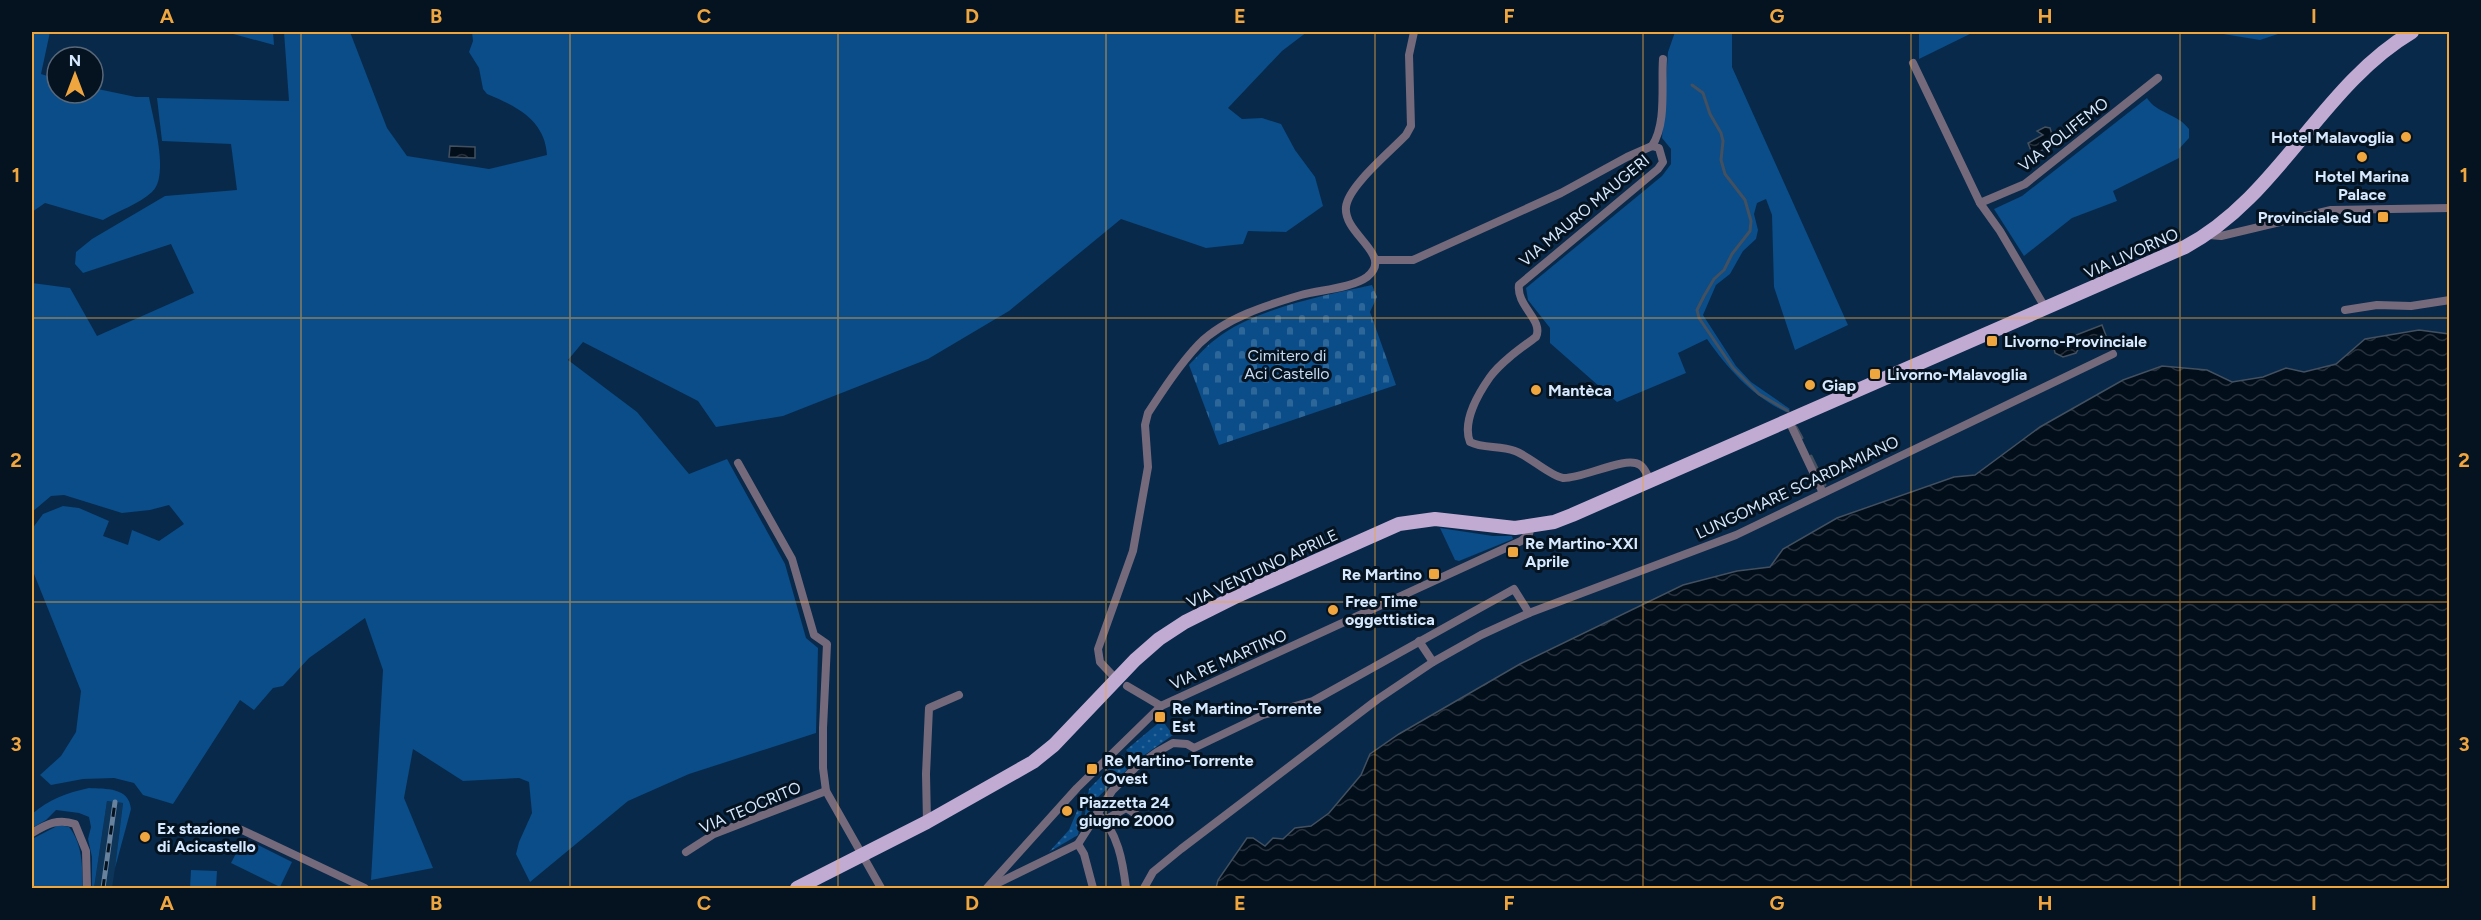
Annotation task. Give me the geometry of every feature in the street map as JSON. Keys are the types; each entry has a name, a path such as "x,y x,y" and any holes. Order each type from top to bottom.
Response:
{"main road":[{"name":"VIA LIVORNO","path":"1794,417 2046,309 2209,235 2250,199 2384,50 2412,32"},
{"name":"VIA VENTUNO APRILE","path":"797,888 927,822 1012,776 1033,762 1121,683 1160,639 1185,622 1384,529 1412,521 1435,519 1496,527 1531,527 1572,515 1794,417"}],"street":[{"path":"1161,706 1121,683 1100,662 1098,650 1134,552 1148,467 1145,424 1148,413 1200,343 1222,327 1262,308 1302,295 1357,282 1367,276 1375,260 1373,252 1349,225 1346,207 1354,189 1412,126 1410,55 1414,32"},
{"path":"1652,146 1658,137 1660,124 1663,59"},
{"path":"1913,63 1980,204 2000,231 2046,309"},
{"name":"VIA POLIFEMO","path":"1980,204 2025,184 2158,78"},
{"name":"VIA MAURO MAUGERI","path":"1375,260 1413,260 1561,193 1652,146 1659,148 1663,154 1663,162 1658,169 1519,285 1518,293 1537,324 1538,332 1536,337 1490,376 1472,411 1467,434 1470,442 1476,446 1493,446 1515,451 1559,477 1580,476 1632,462 1642,467 1650,480"},
{"path":"2209,235 2221,236 2331,210 2450,208"},
{"path":"2345,310 2377,305 2411,306 2450,300"},
{"name":"LUNGOMARE SCARDAMIANO","path":"1144,888 1153,872 1181,849 1378,699 1432,662 1481,635 1529,613 1736,535 2113,354"},
{"path":"1794,417 1823,493"},
{"path":"738,463 792,559 814,635 827,644 823,729 823,768 826,791 881,888"},
{"name":"VIA RE MARTINO","path":"987,888 1077,788 1161,706 1521,541 1529,534 1531,527"},
{"path":"987,888 1078,844 1112,791 1136,767 1173,743 1186,744 1194,748 1263,715 1312,701 1514,589 1529,613"},
{"path":"1419,641 1432,662"},
{"path":"927,822 926,774 929,708 959,695"},
{"name":"VIA TEOCRITO","path":"686,852 714,834 826,791"},
{"path":"1105,820 1126,808 1137,814"},
{"path":"1097,813 1105,820 1122,858 1126,888"},
{"path":"32,833 47,824 59,821 75,824 86,851 87,888"},
{"path":"242,830 365,888"},
{"path":"1078,844 1084,854 1093,888"}],"shaded area":[{"path":"107,801 123,803 115,868 112,888 94,888"}],"green space":[{"path":"32,32 50,32 47,45 45,45 41,74 45,75 45,105 105,105 105,91 136,97 149,97 159,147 160,174 152,192 103,220 45,203 32,212"},
{"path":"226,32 273,32 274,45"},
{"path":"284,32 350,32 387,128 407,156 489,169 547,155 541,132 535,123 518,109 487,94 483,89 479,68 469,52 473,41 472,32 1307,32 1282,51 1228,108 1242,119 1262,118 1281,124 1295,150 1315,177 1323,206 1286,232 1248,231 1243,244 1206,248 1121,219 1009,311 928,359 783,416 716,427 698,401 583,342 568,360 637,412 689,474 727,459 785,564 806,638 818,648 816,733 689,774 628,801 530,882 516,854 532,813 529,782 519,778 463,781 413,749 404,798 433,868 371,880 383,670 365,618 309,658 283,686 273,688 254,710 240,700 173,804 143,795 134,783 114,778 83,779 51,785 40,775 61,756 76,732 81,691 32,569 32,529 43,514 63,506 79,508 109,521 103,536 128,545 132,530 159,541 184,524 169,505 122,513 64,495 51,496 32,512 32,283 70,288 97,336 194,293 171,244 83,273 75,264 76,252 92,239 165,196 237,190 231,144 162,141 157,98 289,101"},
{"path":"1675,32 1732,32 1732,67 1848,325 1795,350 1774,287 1772,215 1766,199 1757,203 1754,214 1758,230 1756,239 1743,251 1730,274 1716,285 1703,315 1736,366 1751,382 1790,409 1786,412 1762,398 1742,381 1707,339 1678,353 1686,373 1617,402 1550,343 1550,328 1528,300 1526,288 1662,176 1671,164 1671,149 1662,138 1668,52"},
{"path":"1919,32 1974,32 1919,59"},
{"path":"2211,32 2284,32 2260,40"},
{"path":"2147,98 2156,107 2179,120 2189,129 2189,138 2179,149 2179,158 2113,191 2117,201 2072,218 2024,256 1994,209 2022,196"},
{"name":"Cimitero di Aci Castello","path":"1372,285 1377,297 1370,312 1396,385 1219,445 1189,365 1202,351 1231,328 1269,311"},
{"path":"1440,528 1493,536 1512,536 1513,539 1459,561 1455,560"},
{"path":"1162,720 1173,735 1136,761 1126,750"},
{"path":"1122,755 1132,765 1097,798 1083,826 1089,789"},
{"path":"89,788 109,789 121,793 126,797 131,809 115,868 123,803 107,801 94,888 92,888 92,857 88,839 91,827 89,817 79,813 56,810 46,820 32,828 32,814 45,804"},
{"path":"1085,792 1078,835 1049,852 1069,830"},
{"path":"59,825 69,827 77,841 81,856 83,888 32,888 32,839"},
{"path":"244,838 292,862 280,887 231,863"},
{"path":"191,870 217,871 216,888 190,888"}],"water":[{"path":"2045,127 2050,128 2053,138 2045,141 2043,150 2032,153 2028,143 2043,135 2037,131"},
{"path":"450,146 475,147 475,158 449,157"},
{"path":"2102,325 2108,341 2097,345 2080,346 2076,353 2063,357 2055,353 2053,344"},
{"path":"2419,330 2449,334 2449,888 1216,888 1218,880 1247,838 1253,838 1265,846 1273,838 1283,839 1295,828 1311,826 1329,813 1361,775 1370,754 1399,734 1520,664 1683,585 1737,571 1770,567 1783,549 1837,518 1954,477 1975,475 2040,427 2123,380 2162,366 2207,370 2232,382 2263,377 2286,368 2304,372 2336,364 2365,339"}],"waterway":[{"path":"1692,85 1703,93 1710,114 1721,133 1723,141 1721,160 1725,174 1745,200 1751,221 1750,231 1704,296 1697,310 1699,318 1733,368 1759,394 1788,411"},
{"path":"1796,427 1802,438"},
{"path":"1811,456 1825,485"}],"railway":[{"path":"103,888 115,802"}],"place":[{"name":"Hotel Malavoglia","path":"2406,137"},
{"name":"Hotel Marina Palace","path":"2362,157"},
{"name":"Provinciale Sud","path":"2383,217"},
{"name":"Livorno-Provinciale","path":"1992,341"},
{"name":"Livorno-Malavoglia","path":"1875,374"},
{"name":"Giap","path":"1810,385"},
{"name":"Mantèca","path":"1536,390"},
{"name":"Re Martino-XXI Aprile","path":"1513,552"},
{"name":"Re Martino","path":"1434,574"},
{"name":"Free Time oggettistica","path":"1333,610"},
{"name":"Re Martino-Torrente Est","path":"1160,717"},
{"name":"Re Martino-Torrente Ovest","path":"1092,769"},
{"name":"Piazzetta 24 giugno 2000","path":"1067,811"},
{"name":"Ex stazione di Acicastello","path":"145,837"}]}
